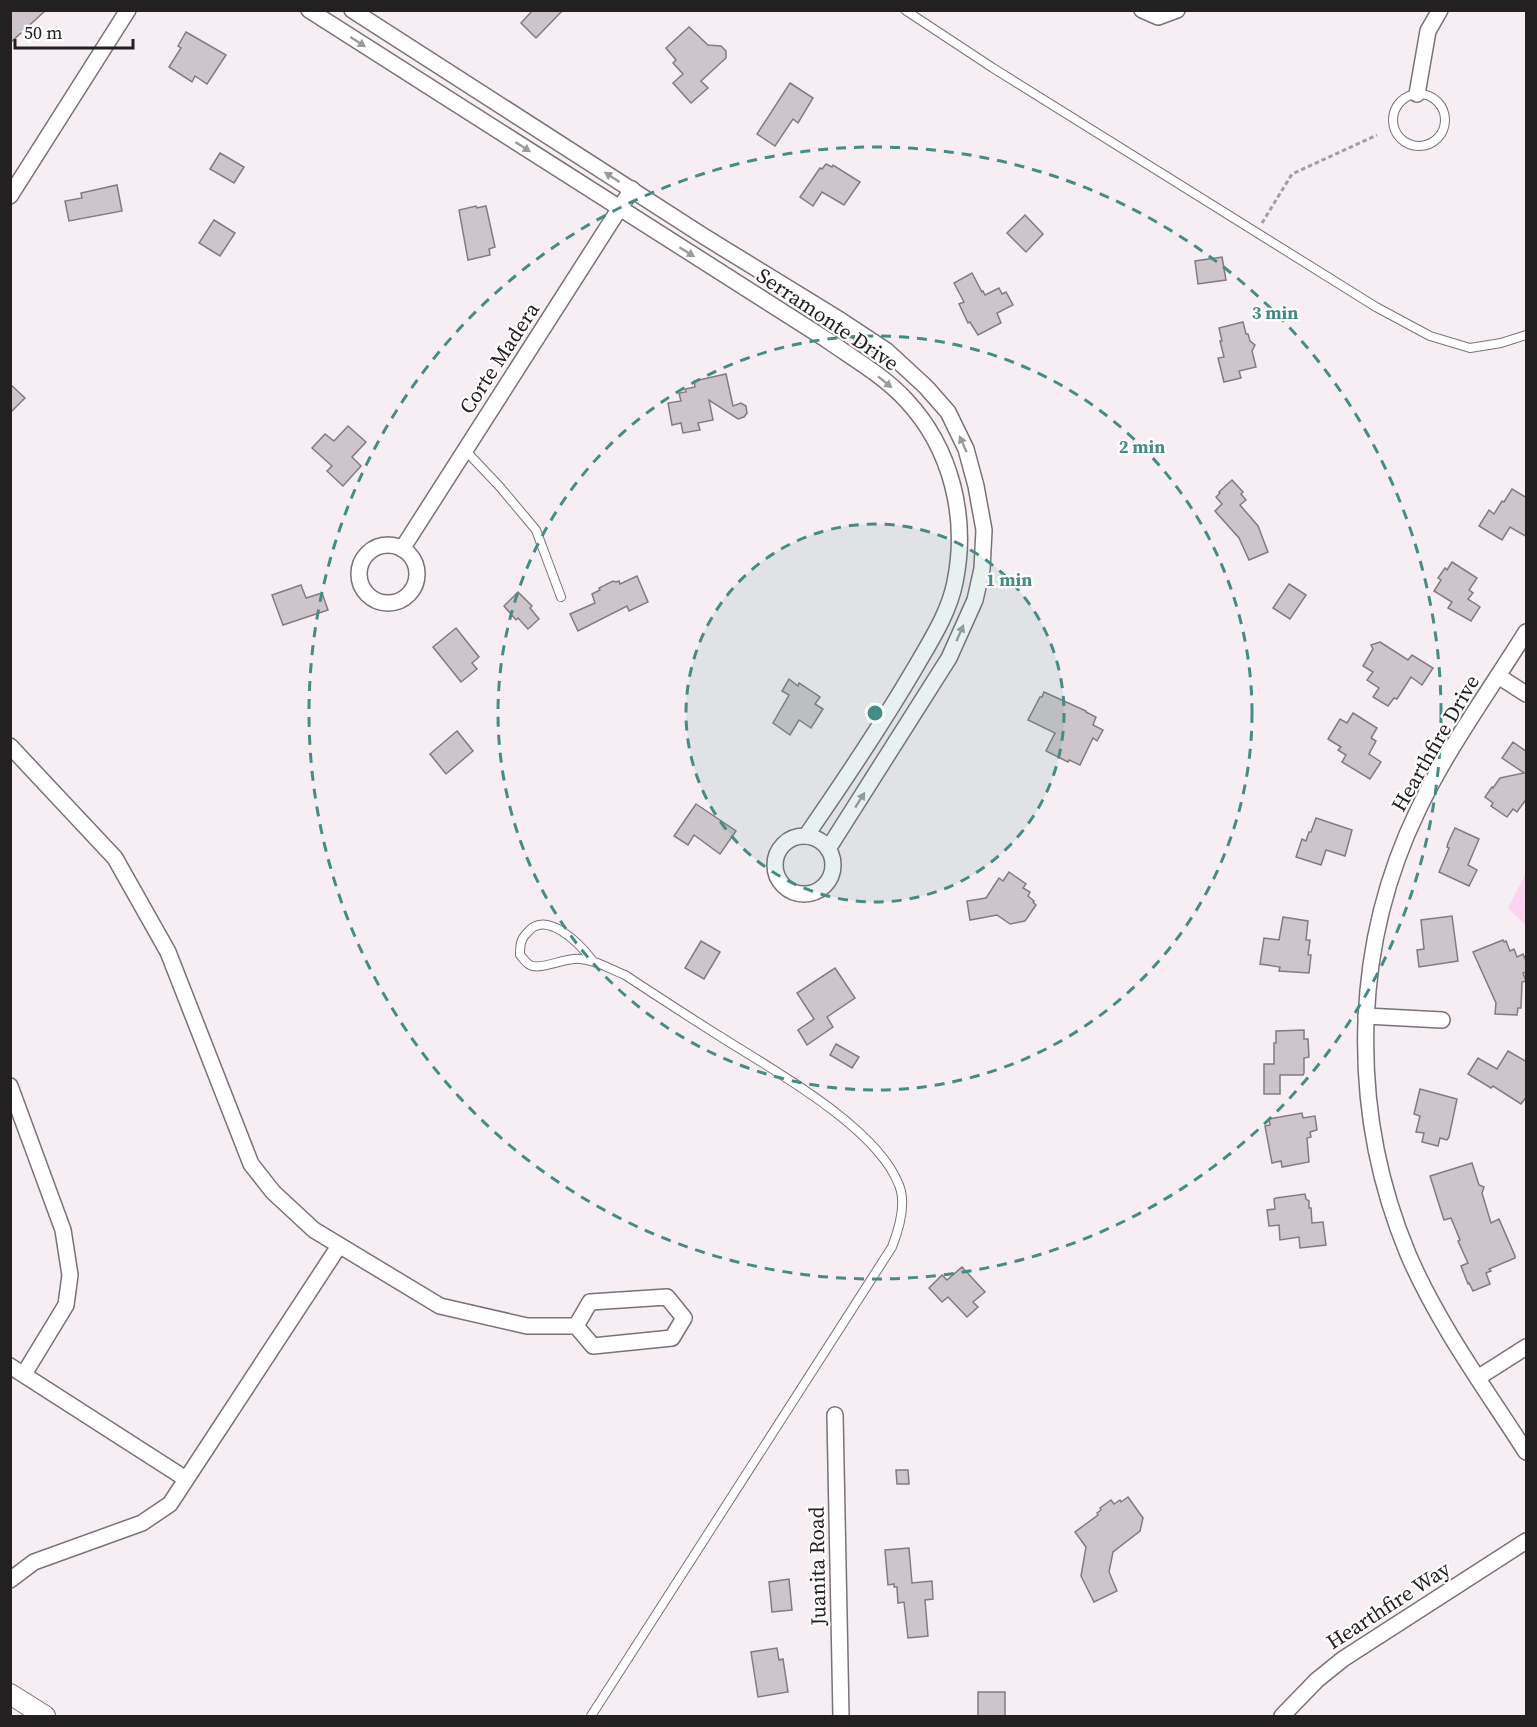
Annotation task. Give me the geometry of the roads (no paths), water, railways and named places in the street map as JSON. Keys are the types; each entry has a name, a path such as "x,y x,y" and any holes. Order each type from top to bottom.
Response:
{"street":[{"path":"10,196 128,10"},
{"name":"Serramonte Drive","path":"309,10 827,340 886,382 906,400 928,426 945,459 956,496 961,543 955,584 943,616 894,703 806,837"},
{"name":"Serramonte Drive","path":"352,10 887,351 926,387 948,412 966,449 984,530 982,569 975,600 949,658 828,849"},
{"path":"1142,10 1158,17 1177,10"},
{"path":"1417,94 1428,31 1440,10"},
{"name":"Corte Madera","path":"402,549 632,189"},
{"path":"827,340 840,320"},
{"path":"958,518 981,517"},
{"name":"Hearthfire Drive","path":"1527,632 1440,767 1407,834 1390,879 1372,952 1365,1054 1369,1110 1375,1147 1387,1193 1409,1255 1429,1297 1527,1452"},
{"path":"1498,676 1527,694"},
{"path":"894,703 913,715"},
{"path":"10,746 115,858 168,952 251,1164 273,1192 314,1230 440,1306 526,1326 576,1326 593,1346 672,1338 684,1318 667,1297 590,1302 576,1326"},
{"path":"797,838 815,838 828,849 833,868 826,885 809,894 799,894 790,891 782,884 775,867 781,848 788,842 797,838"},
{"path":"1366,1016 1442,1020"},
{"path":"10,1086 63,1230 70,1275 66,1305 24,1374"},
{"path":"10,1580 34,1562 142,1523 170,1504 339,1246"},
{"path":"1479,1377 1527,1347"},
{"path":"10,1366 186,1479"},
{"name":"Juanita Road","path":"835,1415 841,1716"},
{"name":"Hearthfire Way","path":"1282,1716 1317,1680 1343,1659 1527,1541"},
{"path":"10,1694 45,1716"}],"lane":[{"path":"905,10 993,68 1376,307 1430,336 1470,348 1501,343 1527,335"},
{"path":"1417,94 1426,94 1434,98 1444,112 1444,130 1432,143 1424,146 1415,146 1400,138 1393,123 1396,106 1409,95 1417,94"},
{"path":"465,450 536,530 561,597"},
{"path":"591,1716 892,1247 902,1213 900,1187 895,1176 877,1150 838,1113 625,975 592,960 577,958 542,967 530,966 520,955 522,940 531,928 547,924 573,941 592,960"}]}
